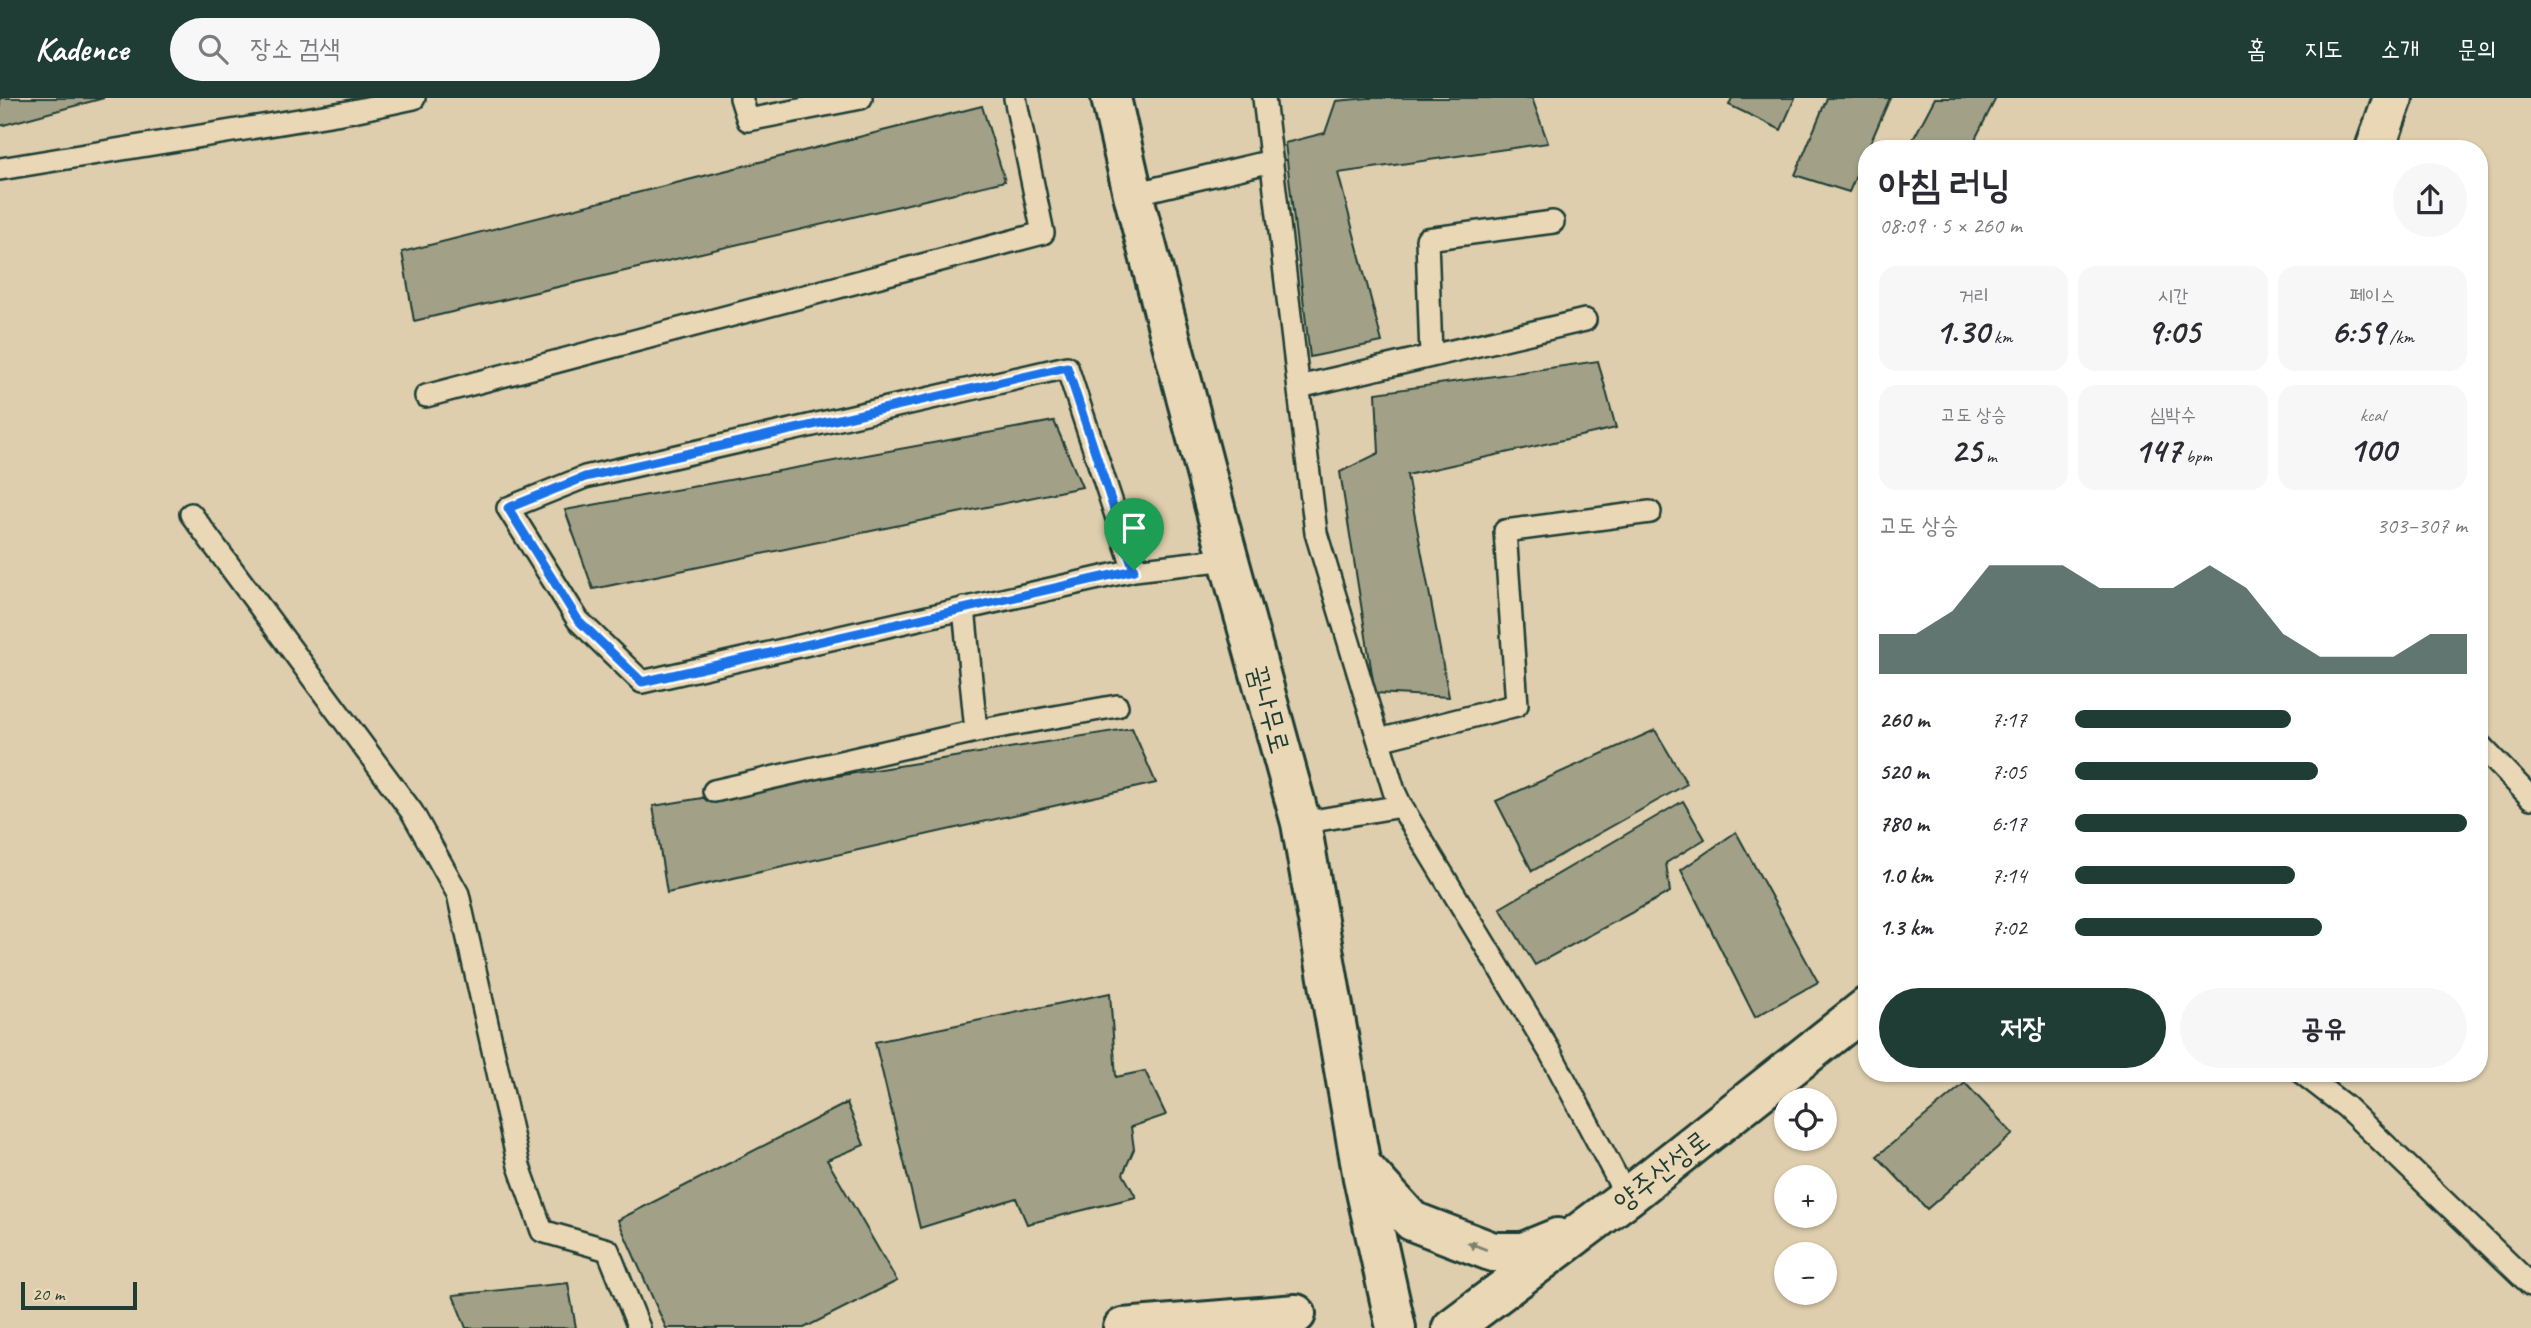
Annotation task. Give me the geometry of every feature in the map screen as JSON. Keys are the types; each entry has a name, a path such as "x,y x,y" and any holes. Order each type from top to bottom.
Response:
{"street":[{"name":"꿈나무로","path":"1111,98 1133,194 1228,559 1301,823 1361,1165 1396,1328"},
{"path":"2377,140 2385,101"},
{"name":"양주산성로","path":"1451,1328 1627,1197 1858,1014"},
{"path":"1361,1165 1412,1221 1493,1252 1523,1252 1589,1226"},
{"path":"1123,1328 1296,1314"}],"lane":[{"path":"0,169 347,105 414,98"},
{"path":"741,98 748,120 861,98"},
{"path":"426,396 1043,233 1015,98"},
{"path":"1264,98 1316,533 1379,740 1401,806 1550,1052 1627,1197"},
{"path":"1133,194 1272,161"},
{"path":"1432,356 1427,239 1553,222"},
{"path":"1299,387 1585,320"},
{"path":"1134,570 1067,367 585,477 508,508 578,620 642,682 1134,570 1228,559"},
{"path":"1379,740 1517,705 1505,531 1650,512"},
{"path":"191,514 412,811 458,894 519,1166 542,1231 608,1250 639,1328"},
{"path":"964,608 976,731"},
{"path":"714,791 976,731 1118,706"},
{"path":"2488,753 2531,798"},
{"path":"1301,823 1401,806"},
{"path":"2314,1082 2346,1107 2531,1285"}],"building":[{"path":"0,98 104,98 0,126"},
{"path":"1368,98 1532,98 1548,143 1338,173 1382,342 1310,357 1285,143 1325,133 1336,101"},
{"path":"1732,98 1795,98 1781,130 1729,105"},
{"path":"1827,98 1890,98 1872,140 1858,140 1858,171 1849,192 1795,175"},
{"path":"1935,98 1996,98 1975,140 1913,140"},
{"path":"982,106 1005,181 414,321 402,252"},
{"path":"1598,361 1616,428 1407,475 1449,697 1375,693 1340,472 1379,453 1376,393"},
{"path":"1054,421 1082,487 593,589 565,510"},
{"path":"1132,728 1156,783 667,893 653,806"},
{"path":"1655,730 1687,784 1532,871 1496,801"},
{"path":"1683,801 1705,839 1666,863 1670,892 1535,965 1500,908"},
{"path":"1736,832 1818,982 1755,1017 1681,870"},
{"path":"1110,993 1116,1077 1145,1071 1166,1115 1131,1127 1134,1149 1123,1174 1136,1197 1027,1224 1016,1198 920,1228 875,1042"},
{"path":"1965,1083 2013,1134 1927,1209 1877,1156"},
{"path":"847,1103 864,1145 827,1160 897,1281 804,1328 666,1328 618,1220"},
{"path":"568,1283 576,1328 466,1328 453,1295"}],"route":[{"path":"1067,367 1134,570 642,682 578,620 508,508 585,477 1067,367"}]}
